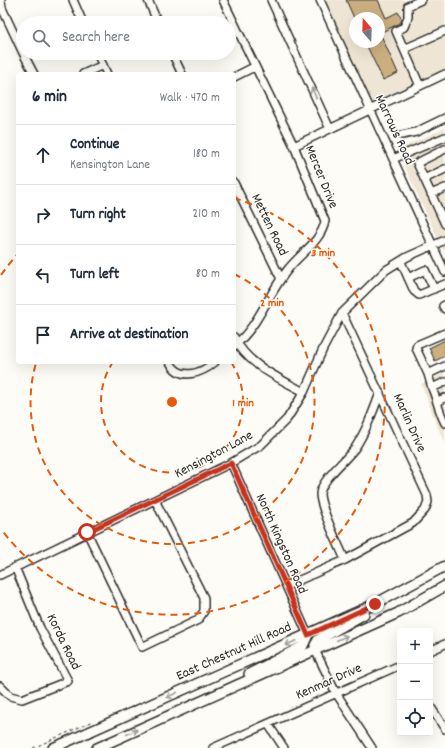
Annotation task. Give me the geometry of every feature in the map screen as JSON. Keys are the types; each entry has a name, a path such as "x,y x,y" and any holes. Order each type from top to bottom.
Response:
{"main road":[{"name":"East Chestnut Hill Road","path":"53,748 375,604 445,566"},
{"path":"96,748 398,613 445,586"},
{"path":"315,650 318,640 362,616 375,604"},
{"path":"226,690 250,673 303,646 308,635"}],"street":[{"path":"0,0 2,8 16,38"},
{"path":"73,0 80,16"},
{"path":"148,0 155,16"},
{"name":"Mercer Drive","path":"223,0 230,16"},
{"path":"271,0 330,129"},
{"name":"Marrows Road","path":"320,0 445,272"},
{"path":"420,86 396,31 404,28 408,17 408,6 421,0"},
{"name":"Mercer Drive","path":"236,28 294,146 325,220 324,231 288,269 255,322 236,341"},
{"path":"404,49 445,31"},
{"path":"27,60 33,72"},
{"path":"100,60 106,72"},
{"path":"175,60 181,72"},
{"path":"87,72 103,65"},
{"path":"236,76 254,67"},
{"path":"294,146 445,74"},
{"path":"402,135 416,132 445,118"},
{"path":"393,159 445,136"},
{"path":"445,149 417,163 445,224"},
{"path":"424,179 445,169"},
{"name":"Metten Road","path":"236,187 281,279"},
{"path":"431,194 445,188"},
{"path":"438,209 445,206"},
{"name":"Kensington Lane","path":"0,575 231,463 261,445 275,433 287,419 304,392 323,349 342,313 386,270 445,240"},
{"path":"400,262 414,291 419,295 445,284"},
{"path":"408,278 425,270 434,289"},
{"path":"445,305 445,309"},
{"name":"Marlin Drive","path":"286,586 345,560 413,523 425,510 428,502 427,495 342,313"},
{"path":"445,333 417,345 416,348 428,374 437,401 437,408 445,423"},
{"path":"236,343 246,355 260,367 304,392"},
{"path":"171,364 172,367 182,374 194,374 212,364"},
{"path":"428,374 445,366"},
{"path":"432,388 445,382"},
{"path":"345,560 322,505 320,494 322,487 355,448 369,423 380,393"},
{"path":"437,401 445,398"},
{"name":"North Kingston Road","path":"231,463 308,635"},
{"path":"87,532 142,647 198,620 205,606 204,598 155,500"},
{"name":"Korda Road","path":"0,686 10,696 22,699 68,681 40,628 15,568"},
{"path":"433,650 445,644"},
{"path":"315,650 336,694 372,748"},
{"name":"Kenmar Drive","path":"213,748 397,666"},
{"path":"433,710 445,728"},
{"path":"268,724 284,748"}],"shaded area":[{"path":"325,0 445,0 445,69 373,103"},
{"path":"445,128 445,254 397,150"},
{"path":"445,373 445,445 421,384"}],"building":[{"path":"346,0 378,0 383,12 351,12"},
{"path":"398,12 402,20 400,23 385,30 385,16 386,18"},
{"path":"385,44 398,73 383,80 368,48 385,48"},
{"path":"445,340 445,356 435,361 429,348"}],"route":[{"path":"87,532 231,463 308,635 375,604"}]}
